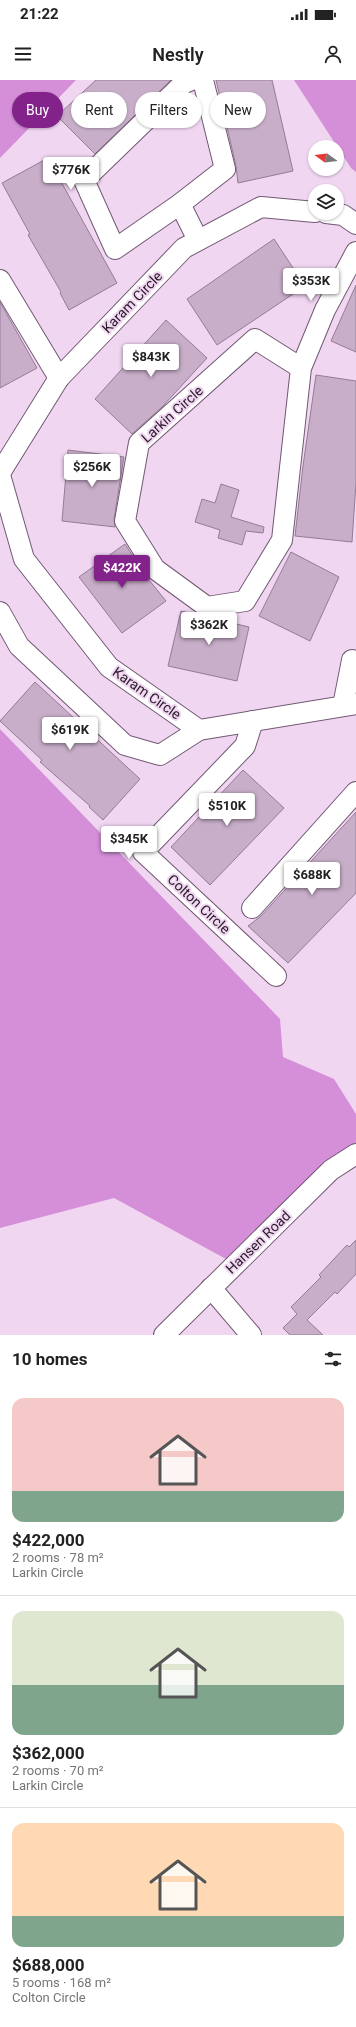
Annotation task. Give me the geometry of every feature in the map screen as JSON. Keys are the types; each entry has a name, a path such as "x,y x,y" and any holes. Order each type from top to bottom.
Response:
{"street":[{"path":"192,80 184,83 84,180 116,249 180,204 225,169 203,80"},
{"path":"180,204 198,240"},
{"name":"Karam Circle","path":"199,730 109,667 24,559 1,470 59,378 184,248 261,207 308,211"},
{"path":"344,216 356,224"},
{"name":"Larkin Circle","path":"301,368 255,339 139,443 125,521 155,569 207,607 244,601 282,540 301,368 325,310 356,252"},
{"path":"0,280 59,378"},
{"path":"0,612 20,646 125,745 160,756 199,730 350,705 352,660 356,661"},
{"name":"Colton Circle","path":"253,721 245,746 143,852 276,976"},
{"path":"252,908 356,792"},
{"name":"Hansen Road","path":"164,1335 331,1170 356,1154"},
{"path":"211,1288 251,1335"}],"shaded area":[{"path":"0,80 76,80 63,93 63,92 12,92 12,128 29,128 0,158"},
{"path":"294,80 356,80 356,172 351,168 344,157 344,140 333,140"},
{"path":"0,729 280,1019 283,1057 334,1079 356,1114 356,1160 237,1265 114,1198 0,1228"}],"building":[{"path":"96,80 171,80 159,92 135,92 135,115 127,123 127,92 83,92"},
{"path":"216,80 272,80 293,171 238,183 236,166 227,128 266,128 266,92 219,92"},
{"path":"71,103 71,128 122,128 95,154 63,122 63,110"},
{"path":"48,158 117,283 69,310 60,293 61,292 28,235 30,234 2,183"},
{"path":"274,239 305,286 217,345 187,299"},
{"path":"356,285 356,352 331,341"},
{"path":"0,302 37,368 0,388"},
{"path":"166,320 207,358 162,407 132,434 95,399"},
{"path":"316,375 356,381 356,483 352,542 295,536"},
{"path":"68,450 124,457 114,519 115,527 62,521"},
{"path":"221,484 239,490 231,517 264,527 263,533 246,531 242,545 218,538 220,530 195,522 202,499 215,503"},
{"path":"125,544 145,575 166,601 122,633 79,577"},
{"path":"291,552 339,577 310,641 259,616"},
{"path":"181,611 249,627 237,681 168,666"},
{"path":"35,682 140,779 103,820 89,807 90,806 40,762 42,760 0,721"},
{"path":"243,770 284,808 210,885 171,847"},
{"path":"356,812 356,893 288,963 248,926 261,916"},
{"path":"356,1240 356,1274 337,1294 335,1292 307,1320 323,1335 290,1335 283,1328 297,1314 291,1307 321,1277 319,1275 347,1245 349,1247"}]}
